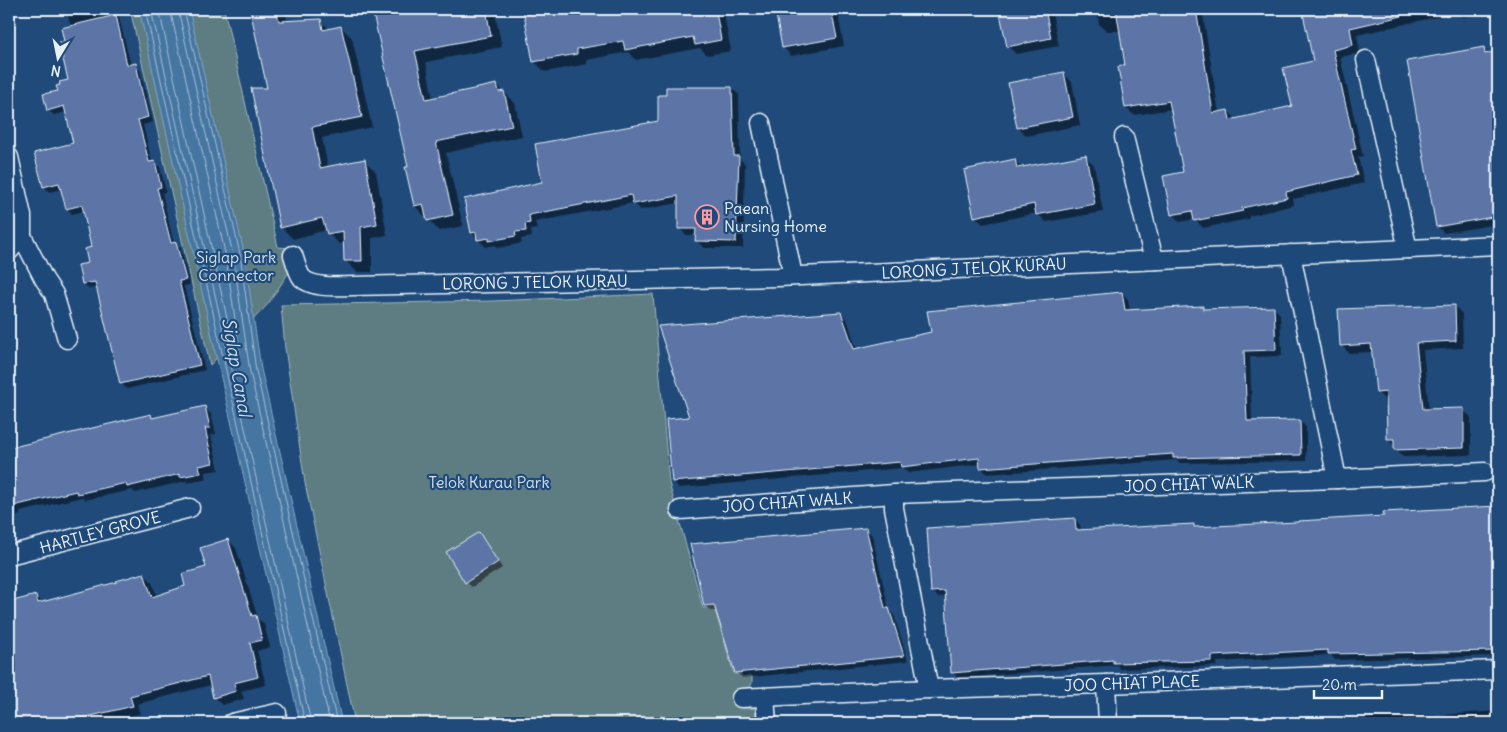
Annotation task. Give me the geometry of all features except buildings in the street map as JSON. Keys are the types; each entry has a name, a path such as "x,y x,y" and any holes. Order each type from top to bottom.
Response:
{"street":[{"path":"1366,60 1409,249"},
{"path":"761,123 793,276"},
{"path":"1124,137 1152,252 1156,260"},
{"path":"9,156 22,216 22,236 44,279 54,294 68,339"},
{"path":"9,251 22,236"},
{"name":"LORONG J TELOK KURAU","path":"293,255 302,277 314,284 330,286 793,276 1498,245"},
{"path":"1291,254 1336,480"},
{"name":"JOO CHIAT WALK","path":"680,510 894,494 1336,480 1485,472"},
{"path":"894,494 894,508 929,689"},
{"name":"HARTLEY GROVE","path":"9,555 190,508"},
{"name":"JOO CHIAT PLACE","path":"767,723 754,698 929,689 1498,670"},
{"path":"1106,684 1108,723"},
{"path":"240,721 277,712"}],"green space":[{"name":"Siglap Park Connector","path":"130,9 224,9 278,247 289,248 293,266 268,304 210,365"},
{"name":"Telok Kurau Park","path":"653,294 669,483 703,608 714,607 734,674 741,674 741,677 752,676 750,687 742,689 743,708 755,708 757,723 355,723 305,483 285,348 281,305 493,301"}],"water":[{"name":"Siglap Canal","path":"139,9 189,9 244,253 261,369 342,723 300,723"}],"place":[{"name":"Paean Nursing Home","path":"707,217"}]}
